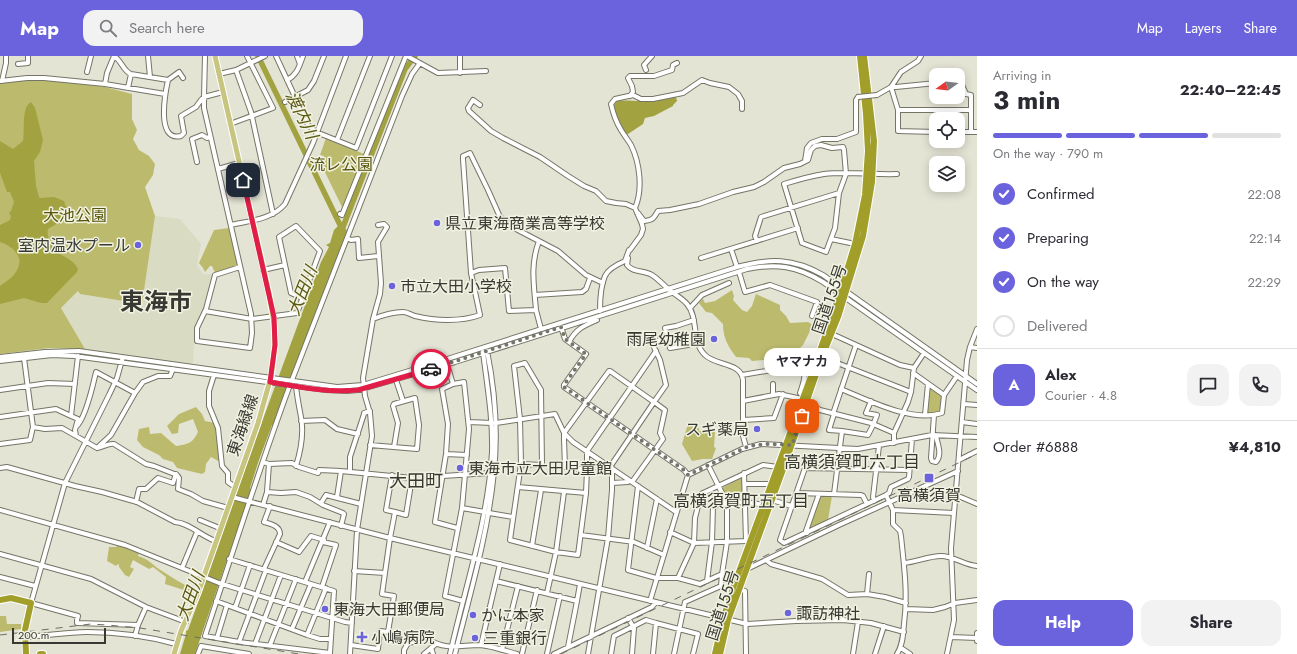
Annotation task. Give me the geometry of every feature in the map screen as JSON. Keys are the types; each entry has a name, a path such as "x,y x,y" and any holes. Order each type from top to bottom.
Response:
{"highway":[{"name":"国道155号","path":"804,399 832,334 855,244 870,175 860,56"},
{"name":"国道155号","path":"720,654 726,619 739,590 772,500 813,371 863,236 874,142 864,56"},
{"name":"国道155号","path":"715,654 764,505 778,467 789,445"},
{"path":"0,600 11,598 31,603 26,622 26,654"}],"main road":[{"name":"東海緑線","path":"174,654 176,644 196,600 204,578 273,380 275,345 274,317 215,56"}],"street":[{"path":"6,56 6,63 1,81 34,78 104,84 165,94"},
{"path":"18,64 28,63 28,56"},
{"path":"87,72 91,56"},
{"path":"104,84 114,56 119,60 126,71 131,74 168,80"},
{"path":"148,56 150,77"},
{"path":"205,56 204,108 252,318 250,348 197,341 197,328 205,311 215,275 240,267"},
{"path":"230,124 273,108 252,63 247,56"},
{"path":"276,56 308,125 316,132 356,148 392,56"},
{"path":"297,56 300,64"},
{"path":"287,80 295,75 303,56"},
{"path":"285,102 306,92 311,86 324,56"},
{"path":"231,226 273,214 279,211 285,204 310,149 346,56"},
{"path":"337,140 370,56"},
{"path":"340,214 342,215 407,56 438,72 486,72"},
{"path":"460,56 460,73"},
{"path":"646,70 644,65 652,56"},
{"path":"805,161 807,148 811,143 822,139 837,139 856,132 856,100 858,97 877,95 892,86 901,72 918,61 921,56"},
{"path":"219,74 236,70 264,57"},
{"path":"229,559 334,591 330,653 239,642 205,636 220,584 290,383 402,96 418,62"},
{"path":"630,96 633,92 628,78 630,76 654,76 672,70 673,65 677,63"},
{"path":"236,70 252,117 273,214"},
{"path":"183,78 179,72 168,80 165,94 164,124 168,133 174,136 179,137 184,133 181,116 196,107 204,97 223,92"},
{"path":"128,88 131,74"},
{"path":"600,311 600,300 605,276 608,272 625,261 629,250 640,236 643,228 635,208 640,182 636,160 631,145 616,121 611,104 615,99 633,95 641,99 653,99 683,93 702,80 710,84 729,87 738,94 742,101 742,109"},
{"path":"892,86 896,87 929,84"},
{"path":"892,86 898,110 898,132 929,132"},
{"path":"965,92 966,94 971,95 971,132"},
{"path":"480,105 474,100 468,108 468,111 491,131 540,157 584,186 596,191 606,201 616,204 626,204 635,208"},
{"path":"898,110 971,110"},
{"path":"965,132 977,132"},
{"path":"197,162 192,139 202,135 207,138 210,137"},
{"path":"637,213 644,221 651,220 658,211 699,204 733,192 754,187 784,168 800,164 808,159 811,150 815,146 821,145 832,148 842,148 844,150 846,174 839,193 835,228 826,252 802,243 784,184 823,174 846,174 870,175 897,174"},
{"path":"373,319 391,313 408,313 415,316 448,320 471,318 480,315 471,273 463,156 470,153 500,217 505,222 558,251 578,270 590,278 603,283"},
{"path":"218,168 239,164"},
{"path":"757,241 755,236 761,217 839,193"},
{"path":"350,654 357,530 372,436 370,411 363,378 373,319 380,294 381,283 378,242 387,227 384,224 378,225"},
{"path":"205,311 252,318 274,317 297,313 320,251 296,226 279,237 291,293 302,298"},
{"path":"701,258 798,228"},
{"path":"347,238 350,240 358,239 359,258 378,256"},
{"path":"831,239 855,244"},
{"path":"539,241 534,252 533,264 536,310 541,329"},
{"path":"731,249 745,292 770,284 817,302 812,316"},
{"path":"630,250 627,261 629,267 651,274 690,308 701,351 715,362 737,369 742,375 743,438 746,447"},
{"path":"264,270 285,265"},
{"path":"290,383 296,386 347,391 396,380 485,351 541,329 668,288 738,269 762,266 785,266 795,268 814,276 843,292 966,377 976,382"},
{"path":"471,273 479,270 505,268 509,312 536,310"},
{"path":"0,361 52,355 122,359 290,383 337,387 364,387 673,292 738,269"},
{"path":"535,295 582,292 586,289 590,278"},
{"path":"690,308 702,295 729,283"},
{"path":"843,292 924,353 977,390"},
{"path":"569,342 579,328 597,320"},
{"path":"694,320 665,328 670,348 688,345 698,341"},
{"path":"561,327 565,339 586,354 564,387 684,470 688,475"},
{"path":"947,654 954,620 951,558 967,360 977,329"},
{"path":"832,334 914,370 928,384 944,395"},
{"path":"588,654 608,538 612,482 611,468 632,434 666,385 660,360 652,343 667,338"},
{"path":"856,345 840,389 830,430 868,435 877,415 866,413 870,401"},
{"path":"970,347 977,348"},
{"path":"0,357 57,351 83,352 173,369 214,375 273,380"},
{"path":"450,654 454,647 476,559 487,513 494,472 494,423 485,351"},
{"path":"521,464 542,465 541,390 525,363 514,366 520,419 521,464 510,540 556,552 578,555 586,493 587,451 656,351"},
{"path":"797,353 795,355 795,360 803,370 805,377 800,392 804,399"},
{"path":"894,443 894,433 911,392 914,370 924,353"},
{"path":"71,416 78,356"},
{"path":"822,357 911,392"},
{"path":"0,444 30,440 33,427 24,358"},
{"path":"122,359 115,382 64,483 31,603 78,616 77,622 81,623 138,625"},
{"path":"447,364 453,384"},
{"path":"742,375 784,368"},
{"path":"97,448 114,431 135,393 143,382 158,376 170,376 173,369"},
{"path":"803,370 813,371"},
{"path":"587,470 565,467 564,433 609,371 665,410 660,433 663,439 630,482"},
{"path":"76,426 81,420 87,406 96,372 135,393"},
{"path":"214,375 209,391 209,406 218,428 222,466 228,473 228,482 235,487"},
{"path":"840,389 902,413 934,415 942,413 944,395 957,376"},
{"path":"396,380 403,401"},
{"path":"457,528 435,522 446,454 448,424 442,388 464,382 469,422 467,455 462,508 445,596 463,601"},
{"path":"0,390 48,383 75,384"},
{"path":"773,384 773,394"},
{"path":"925,415 928,384"},
{"path":"296,386 302,421 302,448 296,466"},
{"path":"743,401 773,394 783,394 804,399 820,410 873,425 894,433"},
{"path":"743,420 774,418 783,394"},
{"path":"370,445 417,449 419,425 415,399 413,398 393,406 398,423 394,447"},
{"path":"964,404 977,405"},
{"path":"0,417 56,409 78,420 76,434"},
{"path":"350,472 350,457 364,413 370,411"},
{"path":"469,422 494,423 554,414 564,433 573,442 676,512"},
{"path":"934,415 934,435 931,458 932,461 936,462 939,458 940,451 934,435"},
{"path":"302,421 325,420 337,429 358,434"},
{"path":"962,422 977,424"},
{"path":"487,513 494,423"},
{"path":"33,427 45,429 62,428 76,434 97,448 102,448 112,443 146,464 176,474 179,478 178,489 203,501 228,508"},
{"path":"834,494 842,431"},
{"path":"650,601 688,475 746,447 761,444 858,449 934,435 977,437"},
{"path":"909,470 805,468 780,540 784,543 807,533 886,495 889,493 891,487 908,479 909,470 912,439"},
{"path":"874,501 873,497 879,446"},
{"path":"959,460 977,452"},
{"path":"446,454 467,455"},
{"path":"263,462 269,464 292,463 296,466 318,473 319,470 341,471 392,475 412,478 406,514 386,510 392,475"},
{"path":"263,505 267,492 269,464"},
{"path":"674,654 678,629 685,602 721,586 727,542 726,502 708,465"},
{"path":"678,578 694,543 695,518 700,495 718,485 763,465 778,467"},
{"path":"0,468 7,467 136,502 175,522 181,522 216,541"},
{"path":"337,497 341,471"},
{"path":"747,569 958,472"},
{"path":"443,476 490,473"},
{"path":"670,532 694,543 746,541 744,473"},
{"path":"136,502 139,489 146,489 158,478 173,483 176,474"},
{"path":"612,482 630,482"},
{"path":"745,484 769,484"},
{"path":"638,486 628,570 656,578 678,578 700,584 722,574"},
{"path":"518,487 586,493"},
{"path":"532,546 541,490"},
{"path":"267,492 296,492 310,497 325,506 343,513 341,526"},
{"path":"547,593 556,552 564,492"},
{"path":"797,493 861,495 867,504"},
{"path":"321,503 326,494 361,504"},
{"path":"811,539 806,531 819,494"},
{"path":"886,495 893,510 893,524 900,531 906,574 906,609 904,632 901,648 897,654"},
{"path":"956,495 977,504"},
{"path":"232,497 357,530 746,624 843,620 871,623 904,632"},
{"path":"647,548 657,499"},
{"path":"772,500 791,506"},
{"path":"707,581 712,542 713,506 726,502 764,505"},
{"path":"239,642 265,570 280,534 278,527 264,522 270,506"},
{"path":"462,508 513,517"},
{"path":"0,510 125,545 220,584 352,623"},
{"path":"893,510 954,513"},
{"path":"350,645 378,649 380,631 388,632 394,596 382,594 395,512"},
{"path":"200,520 217,527 220,530"},
{"path":"305,582 330,522"},
{"path":"182,568 198,532"},
{"path":"581,535 631,541 664,555"},
{"path":"276,542 299,552 311,536 336,545 316,613 307,635"},
{"path":"0,554 91,579 146,607 186,622"},
{"path":"904,563 941,556 951,558 971,566 977,566"},
{"path":"455,654 454,647 463,601 476,559"},
{"path":"766,560 771,564 822,580 848,594 866,594 886,597 906,603"},
{"path":"481,645 500,564"},
{"path":"235,608 250,565"},
{"path":"354,572 385,573"},
{"path":"866,594 869,574"},
{"path":"255,644 281,575"},
{"path":"0,577 35,586"},
{"path":"270,645 296,579"},
{"path":"496,581 577,600"},
{"path":"292,629 311,584"},
{"path":"568,647 580,584"},
{"path":"502,650 518,586"},
{"path":"522,654 537,590"},
{"path":"739,590 745,591 746,654"},
{"path":"547,654 560,596"},
{"path":"906,609 933,610 954,603 977,600"},
{"path":"216,601 307,635 320,639 331,639"},
{"path":"554,654 652,607 656,602"},
{"path":"217,638 227,605"},
{"path":"136,636 138,625 146,607"},
{"path":"628,618 634,628 632,654"},
{"path":"611,654 614,636 646,620 698,634 693,654"},
{"path":"853,654 858,622"},
{"path":"653,654 656,623"},
{"path":"875,654 884,626"},
{"path":"25,637 86,632 136,636 176,644"},
{"path":"977,633 977,641"},
{"path":"951,637 976,638"},
{"path":"404,654 404,650 408,643 428,639 436,644 454,647 481,645 518,654"},
{"path":"424,654 436,644"},
{"path":"198,654 201,646 226,652 249,654"},
{"path":"431,648 433,654"},
{"path":"901,648 910,654"}],"shaded area":[{"path":"676,97 677,101 673,106 654,116 645,118 643,124 625,136 614,105 617,101 649,101"},
{"path":"31,102 35,108 43,140 40,152 34,161 36,186 39,197 54,197 64,201 69,215 48,229 48,237 53,247 60,254 75,264 78,269 77,272 47,303 41,303 24,298 0,304 0,286 15,273 18,268 19,259 18,255 12,248 0,242 0,225 10,220 11,216 9,213 14,202 10,192 7,192 0,173 0,141 13,149 23,141 26,109"},
{"path":"155,216 180,219 201,244 197,265 203,274 214,274 201,316 195,327 193,363 184,364 85,349 61,308 78,291 80,294 142,304"},
{"path":"342,222 347,231 259,460 250,488 250,496 195,654 180,654 186,631 188,630 204,586 230,508 250,455 249,454 321,262 329,247 326,245 330,243 334,230"}],"green space":[{"name":"大池公園","path":"43,79 105,87 132,94 132,119 137,130 133,139 139,150 149,156 155,164 153,175 145,187 155,216 142,304 80,294 78,291 61,308 85,349 49,348 0,354 0,82"},
{"name":"流レ公園","path":"326,138 364,154 344,207 342,207 321,164 324,156 320,155"},
{"path":"229,228 238,266 215,273 212,266 210,266 205,272 199,263 214,230"},
{"path":"732,290 734,296 733,300 742,310 747,312 752,306 756,294 780,305 780,310 790,323 808,322 813,325 803,345 799,349 764,360 752,361 749,358 736,357 726,342 723,324 712,313 706,312 699,303 703,299 705,303 715,301"},
{"path":"928,387 942,395 941,410 936,413 927,413"},
{"path":"196,407 202,414 205,421 215,423 220,462 211,457 206,464 205,472 202,474 177,468 173,462 163,459 159,455 143,447 137,440 139,429 149,427 150,434 161,433 176,446 189,443 194,439 198,432 193,419 179,424 178,433 172,434 167,426 179,414"},
{"path":"688,424 693,424 693,427 699,428 699,431 715,432 714,447 716,448 712,459 692,461 682,444"},
{"path":"742,477 742,501 729,502 722,488"},
{"path":"819,496 832,496 828,520 810,529 809,528"},
{"path":"118,544 139,552 138,556 147,560 172,578 195,590 193,593 165,584 166,577 153,567 149,569 133,560 130,567 134,569 129,577 125,575 118,564 116,566 107,561 109,547 116,547"},
{"path":"0,616 6,616 7,624 21,624 21,629 0,632"}],"waterway":[{"name":"渡内川","path":"258,56 342,229"},
{"name":"大田川","path":"341,232 405,69 415,56"}],"railway":[{"path":"561,654 977,454"},
{"path":"0,635 91,624 107,625 140,628 299,654"}],"way so far":[{"path":"431,369 561,327 562,334 565,339 586,354 564,387 684,470 688,475 723,457 749,446 761,444 792,445 802,416"}],"place":[{"name":"県立東海商業高等学校","path":"437,223"},
{"name":"室内温水プール","path":"138,245"},
{"name":"市立大田小学校","path":"392,286"},
{"name":"雨尾幼稚園","path":"714,339"},
{"name":"ヤマナカ","path":"802,416"},
{"name":"スギ薬局","path":"757,429"},
{"name":"東海市立大田児童館","path":"460,468"},
{"name":"高横須賀","path":"929,478"},
{"name":"東海大田郵便局","path":"325,609"},
{"name":"諏訪神社","path":"788,613"},
{"name":"かに本家","path":"473,615"},
{"name":"小嶋病院","path":"362,637"},
{"name":"三重銀行","path":"475,638"}],"district":[{"name":"東海市","path":"156,302"},
{"name":"高横須賀町六丁目","path":"852,462"},
{"name":"大田町","path":"416,481"},
{"name":"高横須賀町五丁目","path":"741,501"}],"route":[{"path":"243,180 274,317 275,345 270,382 326,390 347,391 358,390 431,369"}]}
